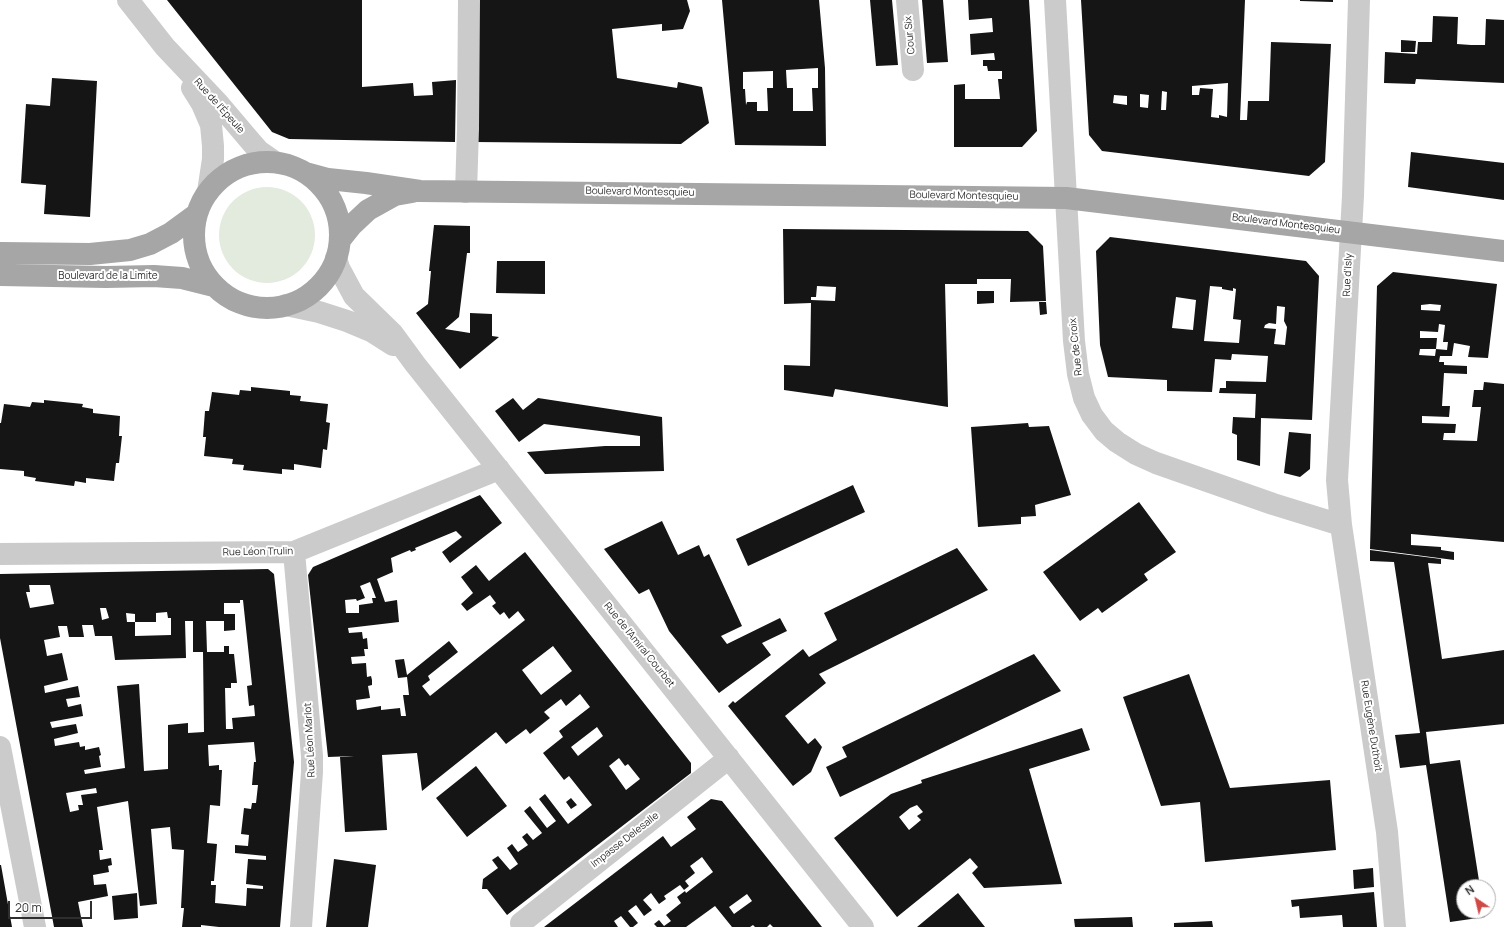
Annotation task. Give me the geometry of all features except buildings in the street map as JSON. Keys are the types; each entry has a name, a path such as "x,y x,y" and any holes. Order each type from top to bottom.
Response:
{"main road":[{"path":"214,286 204,272 197,256 194,231 197,214 208,192 221,178 238,168 256,163 275,162 292,166 306,174 321,186 332,202 338,220 338,249"},
{"name":"Boulevard Montesquieu","path":"306,174 328,179 366,182 420,190 466,192 534,191 1066,198 1504,251"},
{"name":"Boulevard Montesquieu","path":"214,286 228,297 247,305 260,308 286,305 302,298 317,288 328,274 338,249 360,217 378,204 395,195 420,190"},
{"path":"0,253 90,254 130,250 150,244 171,233 197,214"},
{"name":"Boulevard de la Limite","path":"0,274 154,276 182,278 214,286"}],"street":[{"name":"Rue de l'Épeule","path":"128,0 165,47 218,103 259,150 275,162"},
{"path":"466,192 469,0"},
{"name":"Cour Six","path":"907,0 913,70"},
{"name":"Rue de Croix","path":"1055,0 1074,341 1078,374 1084,398 1092,415 1104,431 1117,442 1136,454 1156,463 1273,504 1340,525"},
{"name":"Rue d'Isly","path":"1340,525 1337,480 1353,196 1359,0"},
{"name":"Rue de l'Épeule","path":"165,47 202,104 211,125 213,152 212,170 208,192"},
{"name":"Rue de l'Amiral Courbet","path":"338,249 339,268 354,296 387,326 401,343 415,364 863,927"},
{"name":"Rue de l'Amiral Courbet","path":"286,305 319,312 371,331 393,344 415,364"},
{"name":"Rue Léon Trulin","path":"0,554 294,552 499,469"},
{"name":"Rue Eugène Duthoit","path":"1340,525 1387,832 1395,927"},
{"name":"Rue Léon Marlot","path":"294,552 312,740 312,764 301,927"},
{"path":"0,748 8,834 35,927"},
{"name":"Impasse Delesalle","path":"521,922 729,758"}],"shaded area":[{"path":"267,187 285,191 294,195 301,201 307,208 311,217 315,235 311,253 307,262 301,269 294,275 285,279 267,283 249,279 240,275 233,269 227,262 223,253 219,235 223,217 227,208 233,201 240,195 249,191"}]}
